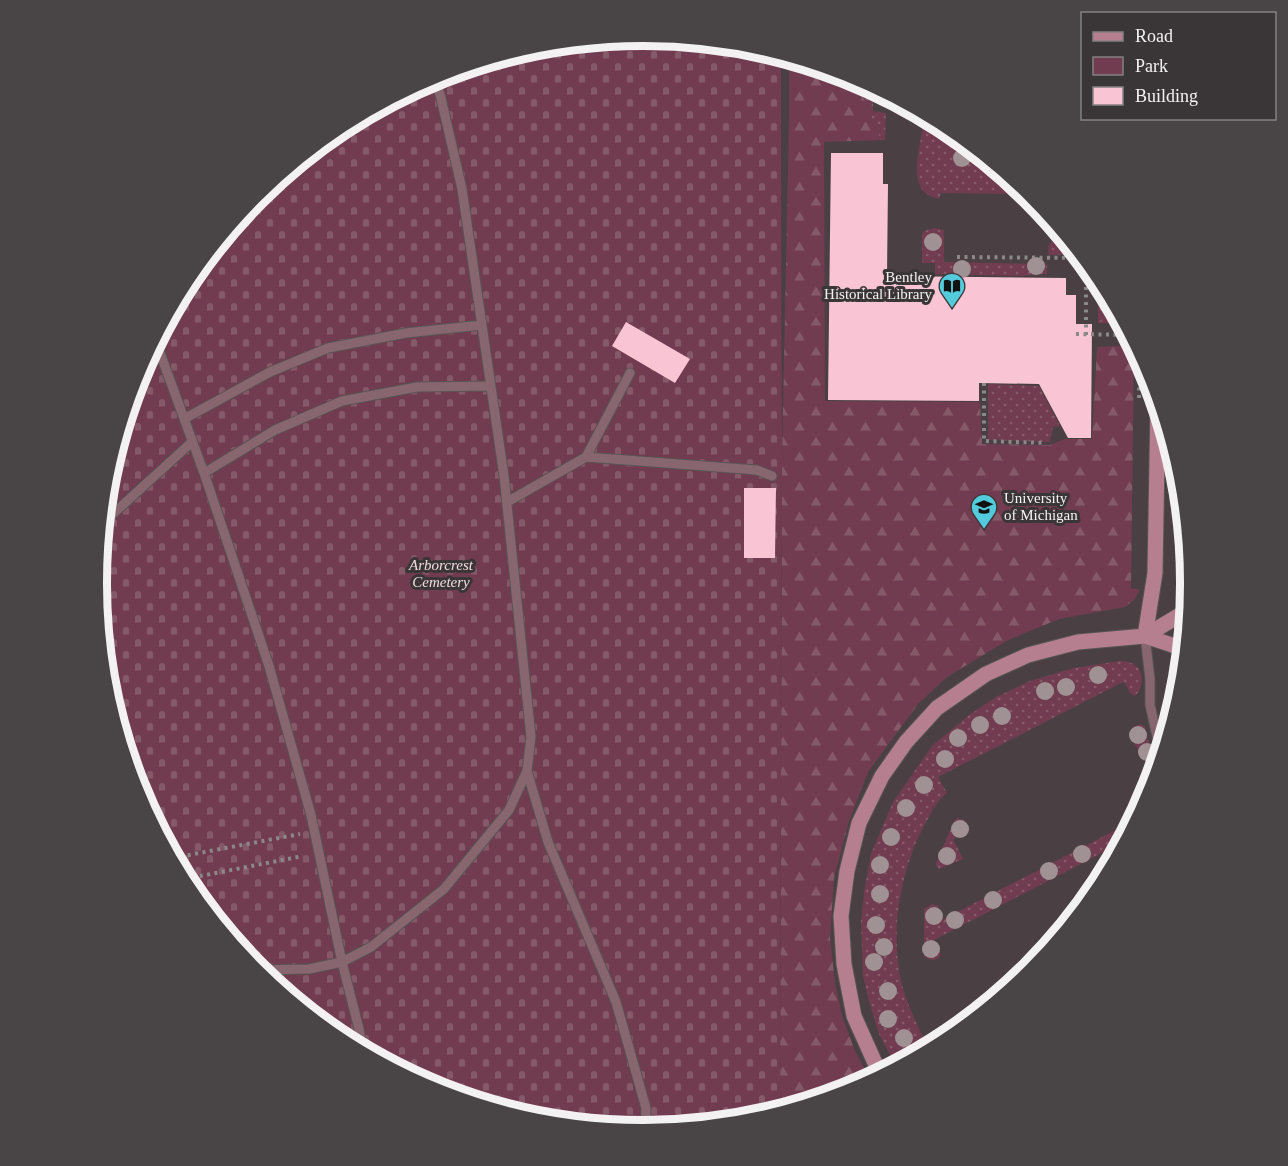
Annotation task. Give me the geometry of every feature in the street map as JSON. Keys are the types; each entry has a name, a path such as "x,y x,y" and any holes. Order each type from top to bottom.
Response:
{"street":[{"path":"1144,636 1155,573 1158,429"},
{"path":"1144,636 1179,616"},
{"path":"877,1066 854,1016 844,964 841,916 847,871 859,823 882,777 906,742 937,708 986,674 1028,655 1078,642 1144,636 1177,647"}],"lane":[{"path":"273,970 309,969 342,962 371,947 444,889 509,810 527,771 531,737 507,502 462,189 440,94 436,88"},
{"path":"184,419 270,372 328,348 406,333 482,325"},
{"path":"160,353 204,473 269,666 314,831 360,1038"},
{"path":"507,502 586,457 630,374"},
{"path":"204,473 275,430 342,401 417,387 491,386"},
{"path":"112,515 192,442"},
{"path":"586,457 757,470 772,476"},
{"path":"1144,636 1150,679 1150,705 1157,738"},
{"path":"527,771 548,842 616,1002 646,1108 645,1120"}],"path":[{"path":"957,257 1071,258"},
{"path":"1086,279 1086,334"},
{"path":"1076,334 1119,335"},
{"path":"984,383 984,441 1046,443"},
{"path":"182,856 314,831"},
{"path":"195,877 319,853"}],"shaded area":[{"name":"University of Michigan","path":"781,65 849,87 912,118 942,137 998,180 1047,229 1070,256 1109,315 1140,378 1152,411 1170,478 1176,513 1180,583 1176,653 1162,722 1152,755 1140,788 1109,851 1070,910 1047,937 998,986 942,1029 912,1048 849,1079 780,1102"}],"green space":[{"name":"Arborcrest Cemetery","path":"644,46 714,51 781,65 780,1102 714,1115 644,1120 574,1115 505,1101 472,1091 439,1079 376,1048 317,1009 265,962 218,910 179,851 163,820 148,788 126,722 112,653 109,618 107,583 112,513 126,444 136,411 148,378 179,315 218,256 241,229 290,180 317,157 376,118 439,87 505,65 539,57 574,51"},
{"path":"789,67 861,92 881,140 824,142 825,401 980,402 982,444 1050,445 1065,439 1092,439 1097,347 1125,346 1134,365 1131,588 1140,590 1134,600 1125,607 1059,619 1008,640 947,677 918,704 868,772 849,821 834,878 830,938 835,983 842,1016 855,1051 866,1071 816,1091 780,1102 782,458"},
{"path":"861,92 873,98 873,111 886,113 885,140 881,140"},
{"path":"923,126 971,157 1012,194 940,193 940,199 928,195 921,187 917,177"},
{"path":"935,228 944,230 944,262 1047,264 1047,274 1022,276 935,274 935,263 922,263 922,233"},
{"path":"1054,237 1069,254 1049,255 1048,247"},
{"path":"1098,298 1113,324 1098,323"},
{"path":"988,384 1039,386 1060,426 1053,427 1050,442 988,440"},
{"path":"1120,661 1128,662 1138,668 1142,676 1141,685 1135,696 1130,693 1124,682 1121,683 938,777 947,793 939,800 913,852 901,892 898,913 897,955 900,975 924,1040 892,1058 879,1034 863,976 861,923 871,854 893,802 932,746 969,715 996,697 1030,681 1074,668"},
{"path":"1141,724 1145,727 1152,756 1150,761 1143,759 1131,737 1132,728"},
{"path":"957,818 964,820 970,830 953,839 963,859 939,869 936,863"},
{"path":"1121,827 1110,849 934,940 941,954 938,958 931,960 924,956 924,909 932,904 939,906 938,913 942,920"}],"building":[{"name":"Bentley Historical Library","path":"831,153 883,153 883,184 888,184 887,276 1066,278 1066,295 1076,295 1076,324 1092,324 1091,438 1068,438 1039,384 979,383 979,401 828,400"},
{"path":"626,322 690,359 675,383 612,346"},
{"path":"744,488 776,488 775,558 744,558"}],"place":[{"name":"Bentley Historical Library","path":"952,309"},
{"name":"University of Michigan","path":"984,530"}]}
